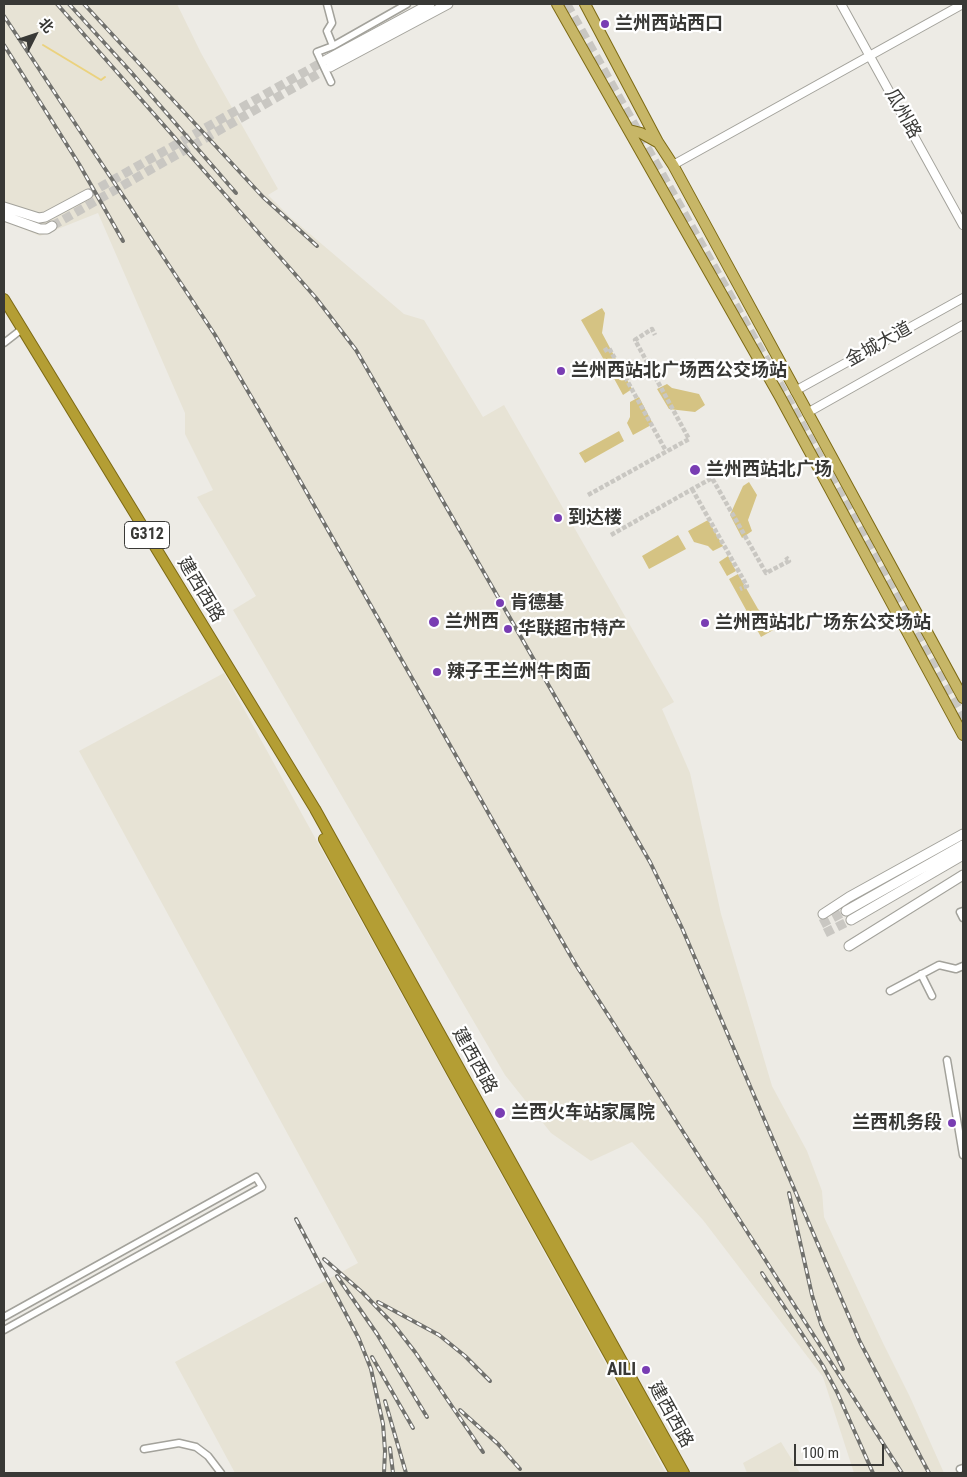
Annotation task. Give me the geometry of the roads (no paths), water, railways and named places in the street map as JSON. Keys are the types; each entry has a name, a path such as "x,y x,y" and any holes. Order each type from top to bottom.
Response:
{"highway":[{"name":"建西西路","path":"4,299 315,809 684,1473"},
{"name":"建西西路","path":"291,770 310,813 368,920 675,1473"}],"main road":[{"path":"430,4 328,63 448,4"},
{"path":"557,4 780,397 963,736"},
{"path":"585,4 658,142 673,165 963,698"},
{"path":"629,130 658,142"},
{"path":"4,206 39,218 88,194"},
{"path":"4,216 40,229 48,229 52,226"},
{"path":"824,914 849,897 963,834"},
{"path":"846,911 963,845"},
{"path":"851,920 963,855"},
{"path":"849,946 963,874"}],"street":[{"path":"327,4 332,23 327,31 333,46"},
{"path":"331,82 317,52 333,46 407,4"},
{"name":"瓜州路","path":"841,4 963,225"},
{"path":"673,165 963,4"},
{"name":"金城大道","path":"796,391 963,298"},
{"name":"金城大道","path":"807,413 963,325"},
{"path":"4,343 22,330"},
{"path":"963,911 960,912 963,918"},
{"path":"890,991 939,964 956,970 963,966"},
{"path":"921,974 932,996"},
{"path":"947,1060 963,1155"},
{"path":"4,1317 256,1177 262,1187 4,1330"},
{"path":"126,1249 131,1259"},
{"path":"144,1449 179,1443 196,1447 208,1456 221,1473"}],"waterway":[{"path":"43,45 101,80 105,77"}],"tunnel":[{"path":"566,4 963,718"},
{"path":"88,194 326,60"},
{"path":"52,226 330,67"},
{"path":"588,495 689,439 635,340 652,329 655,335"},
{"path":"604,351 609,348 666,451"},
{"path":"611,535 712,478 766,573 789,561 786,557"},
{"path":"692,489 747,586 740,589"},
{"path":"821,924 846,911"},
{"path":"825,933 851,920"}],"railway":[{"path":"57,4 316,298 356,350 650,862 682,928 860,1342 929,1473"},
{"path":"69,4 236,193"},
{"path":"84,4 263,197 317,246"},
{"path":"4,16 215,335 576,965 902,1473"},
{"path":"4,45 79,164 123,241"},
{"path":"789,1193 812,1295 821,1324 843,1369"},
{"path":"296,1219 359,1339 371,1369 383,1424 384,1473"},
{"path":"324,1259 363,1293 394,1325 415,1352 483,1452"},
{"path":"762,1273 823,1366 837,1392 873,1473"},
{"path":"337,1276 377,1334 427,1417"},
{"path":"378,1302 439,1335 465,1356 490,1381"},
{"path":"372,1357 413,1428"},
{"path":"385,1401 406,1473"},
{"path":"460,1410 498,1444 520,1469"},
{"path":"390,1448 393,1473"}],"place":[{"name":"兰州西站西口","path":"605,24"},
{"name":"兰州西站北广场西公交场站","path":"561,371"},
{"name":"兰州西站北广场","path":"695,470"},
{"name":"到达楼","path":"558,518"},
{"name":"肯德基","path":"500,603"},
{"name":"兰州西","path":"434,622"},
{"name":"兰州西站北广场东公交场站","path":"705,623"},
{"name":"华联超市特产","path":"508,629"},
{"name":"辣子王兰州牛肉面","path":"437,672"},
{"name":"兰西火车站家属院","path":"500,1113"},
{"name":"兰西机务段","path":"952,1123"},
{"name":"AILI","path":"646,1370"}]}
